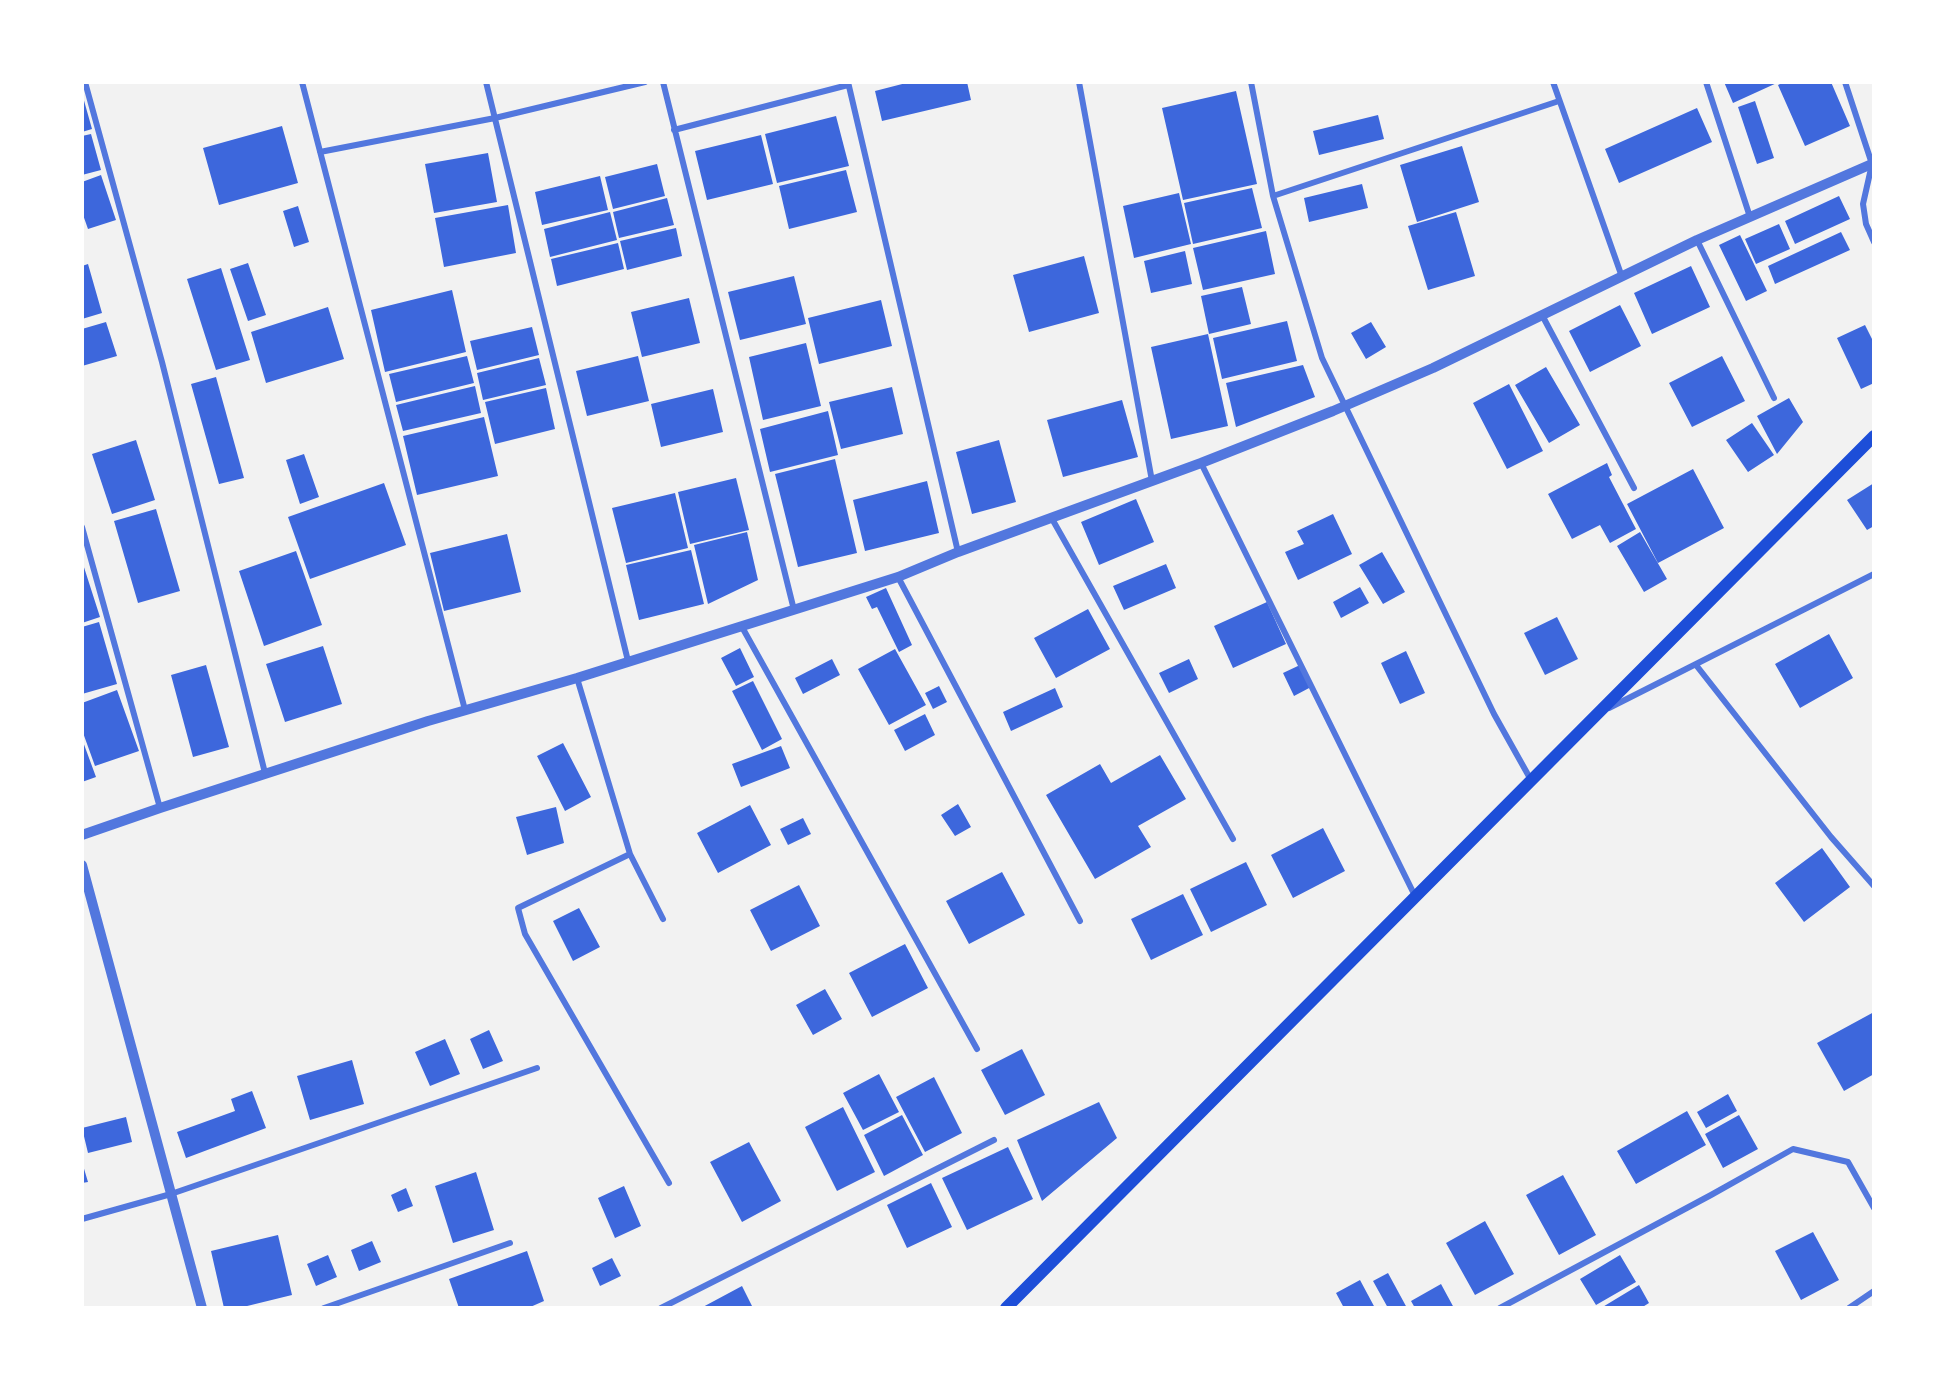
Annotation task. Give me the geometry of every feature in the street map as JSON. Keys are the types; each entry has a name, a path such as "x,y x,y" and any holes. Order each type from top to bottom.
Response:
{"main road":[{"path":"1006,1308 1874,436"}],"street":[{"path":"85,82 162,362 265,773"},
{"path":"302,82 465,710"},
{"path":"486,82 628,661"},
{"path":"320,152 495,118 645,82"},
{"path":"663,82 794,611"},
{"path":"1079,82 1152,481"},
{"path":"1251,82 1273,196 1322,358 1494,714 1531,780"},
{"path":"1553,82 1622,277"},
{"path":"1706,82 1750,217"},
{"path":"1845,82 1873,164 1863,204 1866,224 1874,242"},
{"path":"674,130 848,84 958,552"},
{"path":"1273,196 1559,101"},
{"path":"82,835 265,773 465,710 578,678 897,577 1051,517 1201,463 1433,368 1697,240 1873,164"},
{"path":"1697,240 1774,398"},
{"path":"1542,315 1634,488"},
{"path":"1201,463 1416,897"},
{"path":"1051,517 1233,839"},
{"path":"82,527 160,808"},
{"path":"1598,714 1874,574"},
{"path":"897,577 1080,921"},
{"path":"742,627 977,1049"},
{"path":"1696,664 1832,837 1874,886"},
{"path":"578,678 630,855 663,918"},
{"path":"630,855 518,908 525,934 669,1183"},
{"path":"82,865 202,1308"},
{"path":"82,1220 171,1194 537,1068"},
{"path":"664,1307 994,1140"},
{"path":"1500,1308 1793,1149 1848,1162 1874,1208"},
{"path":"324,1308 510,1243"},
{"path":"1849,1308 1874,1291"}],"building":[{"path":"910,82 967,82 971,100 882,121 875,91"},
{"path":"1724,82 1779,82 1733,103"},
{"path":"1784,82 1831,82 1850,126 1805,146 1778,85"},
{"path":"1236,91 1257,184 1183,200 1162,108"},
{"path":"82,98 92,129 82,132"},
{"path":"1755,101 1774,158 1757,164 1738,107"},
{"path":"1697,108 1712,142 1619,183 1605,149"},
{"path":"1378,115 1384,139 1319,155 1313,131"},
{"path":"836,116 849,166 777,183 765,134"},
{"path":"282,126 298,183 219,205 203,148"},
{"path":"91,134 101,170 82,175 82,136"},
{"path":"761,135 773,184 707,200 695,151"},
{"path":"1462,146 1479,202 1417,222 1400,165"},
{"path":"488,153 497,202 434,213 425,164"},
{"path":"657,164 665,196 613,209 605,177"},
{"path":"846,170 857,212 789,229 779,186"},
{"path":"101,175 116,220 88,229 82,212 82,182"},
{"path":"600,176 608,210 542,225 535,192"},
{"path":"1362,184 1368,208 1309,222 1304,198"},
{"path":"1252,188 1262,228 1193,244 1184,203"},
{"path":"1179,193 1191,244 1134,258 1123,206"},
{"path":"1839,196 1850,219 1795,244 1785,221"},
{"path":"667,198 674,225 619,238 613,212"},
{"path":"508,205 516,253 444,267 435,218"},
{"path":"298,206 309,242 294,247 283,211"},
{"path":"610,212 617,240 550,257 544,229"},
{"path":"1456,212 1475,276 1428,290 1408,226"},
{"path":"1779,224 1790,249 1756,264 1745,239"},
{"path":"676,228 682,256 627,270 620,241"},
{"path":"1266,231 1275,274 1203,290 1193,248"},
{"path":"1841,232 1850,250 1775,284 1768,266"},
{"path":"1740,235 1767,291 1746,301 1719,245"},
{"path":"618,243 624,269 557,286 551,259"},
{"path":"1185,251 1192,284 1151,293 1144,261"},
{"path":"1084,256 1099,313 1029,332 1013,275"},
{"path":"248,263 266,315 248,321 230,269"},
{"path":"88,264 102,313 82,319 82,266"},
{"path":"1691,266 1710,307 1652,334 1634,293"},
{"path":"221,268 250,360 216,370 187,279"},
{"path":"794,276 806,324 740,340 728,292"},
{"path":"1242,287 1251,324 1209,334 1201,296"},
{"path":"452,290 466,352 385,372 371,310"},
{"path":"689,298 700,343 642,357 631,312"},
{"path":"881,300 892,346 819,364 808,318"},
{"path":"1620,305 1641,346 1590,372 1569,331"},
{"path":"328,307 344,359 266,383 251,332"},
{"path":"1287,321 1297,361 1222,379 1213,338"},
{"path":"106,322 117,356 82,366 82,329"},
{"path":"1371,322 1386,347 1366,359 1351,333"},
{"path":"1865,325 1874,343 1874,383 1861,389 1837,338"},
{"path":"532,327 539,355 477,370 470,341"},
{"path":"1208,334 1228,426 1171,439 1151,347"},
{"path":"806,343 821,406 763,420 749,357"},
{"path":"467,356 474,383 396,402 389,374"},
{"path":"638,356 649,401 587,416 576,371"},
{"path":"1722,356 1745,401 1692,427 1669,383"},
{"path":"539,358 546,385 483,400 477,373"},
{"path":"1303,365 1315,397 1236,427 1226,383"},
{"path":"1546,367 1580,425 1549,443 1515,385"},
{"path":"216,377 244,478 219,484 191,384"},
{"path":"1509,384 1543,451 1507,469 1473,403"},
{"path":"475,386 481,413 403,431 396,405"},
{"path":"892,387 903,434 841,449 829,402"},
{"path":"546,388 555,429 495,444 485,402"},
{"path":"713,389 723,432 661,447 651,404"},
{"path":"1789,398 1803,422 1777,454 1757,416"},
{"path":"1122,400 1138,457 1063,477 1047,420"},
{"path":"828,411 838,455 770,472 760,429"},
{"path":"484,417 498,476 417,495 403,436"},
{"path":"1752,423 1774,455 1748,472 1726,440"},
{"path":"136,440 155,500 112,514 92,454"},
{"path":"999,440 1016,502 972,514 956,452"},
{"path":"304,454 319,497 300,504 286,460"},
{"path":"835,459 857,553 798,567 775,474"},
{"path":"1607,463 1612,475 1609,477 1636,529 1610,543 1600,525 1572,539 1548,494"},
{"path":"1693,469 1724,528 1658,563 1627,504"},
{"path":"736,478 749,530 690,544 678,492"},
{"path":"927,481 939,533 865,551 853,500"},
{"path":"384,483 406,545 310,579 288,517"},
{"path":"1874,483 1874,526 1867,530 1847,500"},
{"path":"675,493 688,548 626,563 612,508"},
{"path":"1136,499 1154,542 1099,565 1081,522"},
{"path":"156,509 180,591 138,603 114,521"},
{"path":"1333,514 1352,554 1298,580 1285,552 1304,544 1297,531"},
{"path":"747,532 758,580 708,604 694,545"},
{"path":"1640,532 1667,579 1644,592 1617,546"},
{"path":"507,534 521,592 444,611 430,553"},
{"path":"691,550 704,604 639,620 626,565"},
{"path":"296,551 322,625 264,646 239,571"},
{"path":"1382,552 1405,592 1383,604 1359,565"},
{"path":"82,561 100,617 82,623"},
{"path":"1166,564 1176,588 1124,610 1113,586"},
{"path":"1360,587 1369,603 1341,618 1333,602"},
{"path":"886,588 912,645 899,652 877,607 872,609 866,597"},
{"path":"1267,602 1286,644 1233,668 1214,626"},
{"path":"1088,609 1110,649 1056,678 1034,638"},
{"path":"1557,617 1578,659 1545,675 1524,633"},
{"path":"99,622 117,684 82,694 82,627"},
{"path":"1829,634 1853,678 1800,708 1775,664"},
{"path":"323,646 342,704 285,722 266,664"},
{"path":"740,648 754,677 736,686 721,658"},
{"path":"895,649 926,705 889,725 858,669"},
{"path":"1406,651 1425,693 1400,704 1381,663"},
{"path":"832,659 840,675 803,694 795,678"},
{"path":"1189,659 1198,679 1169,693 1159,673"},
{"path":"206,665 229,747 193,757 171,675"},
{"path":"1300,665 1311,687 1294,696 1283,673"},
{"path":"753,681 782,739 762,750 732,691"},
{"path":"939,686 947,702 933,709 925,693"},
{"path":"1055,688 1063,707 1011,731 1003,712"},
{"path":"117,690 139,751 95,766 82,730 82,703"},
{"path":"925,714 935,735 905,751 894,730"},
{"path":"82,739 96,777 82,782"},
{"path":"563,743 591,797 565,811 537,756"},
{"path":"781,746 790,768 741,787 732,764"},
{"path":"1160,755 1186,799 1138,826 1151,847 1095,879 1046,795 1100,764 1111,783"},
{"path":"958,804 971,827 955,836 941,815"},
{"path":"750,805 771,845 718,873 697,833"},
{"path":"556,807 564,843 527,855 516,817"},
{"path":"803,818 811,834 788,845 780,829"},
{"path":"1323,828 1345,871 1293,898 1271,855"},
{"path":"1822,848 1850,887 1804,922 1775,883"},
{"path":"1246,862 1267,905 1211,932 1190,889"},
{"path":"1002,872 1025,915 969,944 946,901"},
{"path":"799,885 820,926 771,951 750,910"},
{"path":"1183,894 1203,935 1151,960 1131,919"},
{"path":"579,908 600,947 573,961 553,921"},
{"path":"905,944 928,988 872,1017 849,973"},
{"path":"825,989 842,1019 813,1035 796,1005"},
{"path":"1874,1012 1874,1074 1844,1091 1817,1043"},
{"path":"489,1030 503,1061 483,1069 470,1039"},
{"path":"445,1039 460,1074 430,1086 415,1052"},
{"path":"1022,1049 1045,1095 1005,1115 981,1070"},
{"path":"352,1060 364,1104 310,1120 297,1076"},
{"path":"879,1074 899,1112 863,1130 843,1093"},
{"path":"934,1077 962,1133 925,1152 896,1097"},
{"path":"252,1091 266,1128 186,1158 177,1132 235,1111 231,1099"},
{"path":"1728,1094 1737,1111 1706,1128 1697,1112"},
{"path":"1099,1102 1117,1138 1042,1201 1017,1140"},
{"path":"843,1107 875,1172 837,1191 805,1127"},
{"path":"1687,1111 1706,1145 1636,1184 1617,1151"},
{"path":"902,1115 923,1155 884,1176 864,1135"},
{"path":"1739,1115 1758,1149 1723,1168 1705,1134"},
{"path":"126,1117 132,1142 88,1153 82,1128"},
{"path":"749,1142 781,1201 742,1222 710,1162"},
{"path":"1008,1147 1033,1199 967,1230 942,1178"},
{"path":"82,1162 88,1182 82,1183"},
{"path":"476,1172 494,1230 453,1243 435,1186"},
{"path":"1563,1175 1596,1235 1559,1255 1526,1195"},
{"path":"931,1183 952,1227 907,1248 887,1205"},
{"path":"624,1186 641,1226 615,1238 598,1198"},
{"path":"406,1188 413,1206 398,1212 391,1195"},
{"path":"1485,1221 1514,1274 1475,1295 1446,1243"},
{"path":"1813,1232 1839,1280 1801,1300 1775,1251"},
{"path":"278,1235 292,1295 239,1308 224,1308 211,1251"},
{"path":"372,1241 381,1262 359,1271 351,1250"},
{"path":"527,1251 544,1301 528,1308 459,1308 449,1279"},
{"path":"328,1255 337,1277 316,1286 307,1264"},
{"path":"1620,1255 1636,1282 1596,1305 1580,1279"},
{"path":"612,1258 621,1276 600,1286 592,1268"},
{"path":"1388,1273 1407,1308 1388,1308 1373,1281"},
{"path":"1360,1280 1375,1308 1344,1308 1336,1293"},
{"path":"1441,1284 1454,1308 1415,1308 1411,1301"},
{"path":"1639,1285 1649,1303 1641,1308 1601,1308"},
{"path":"742,1286 753,1308 701,1308"}]}
